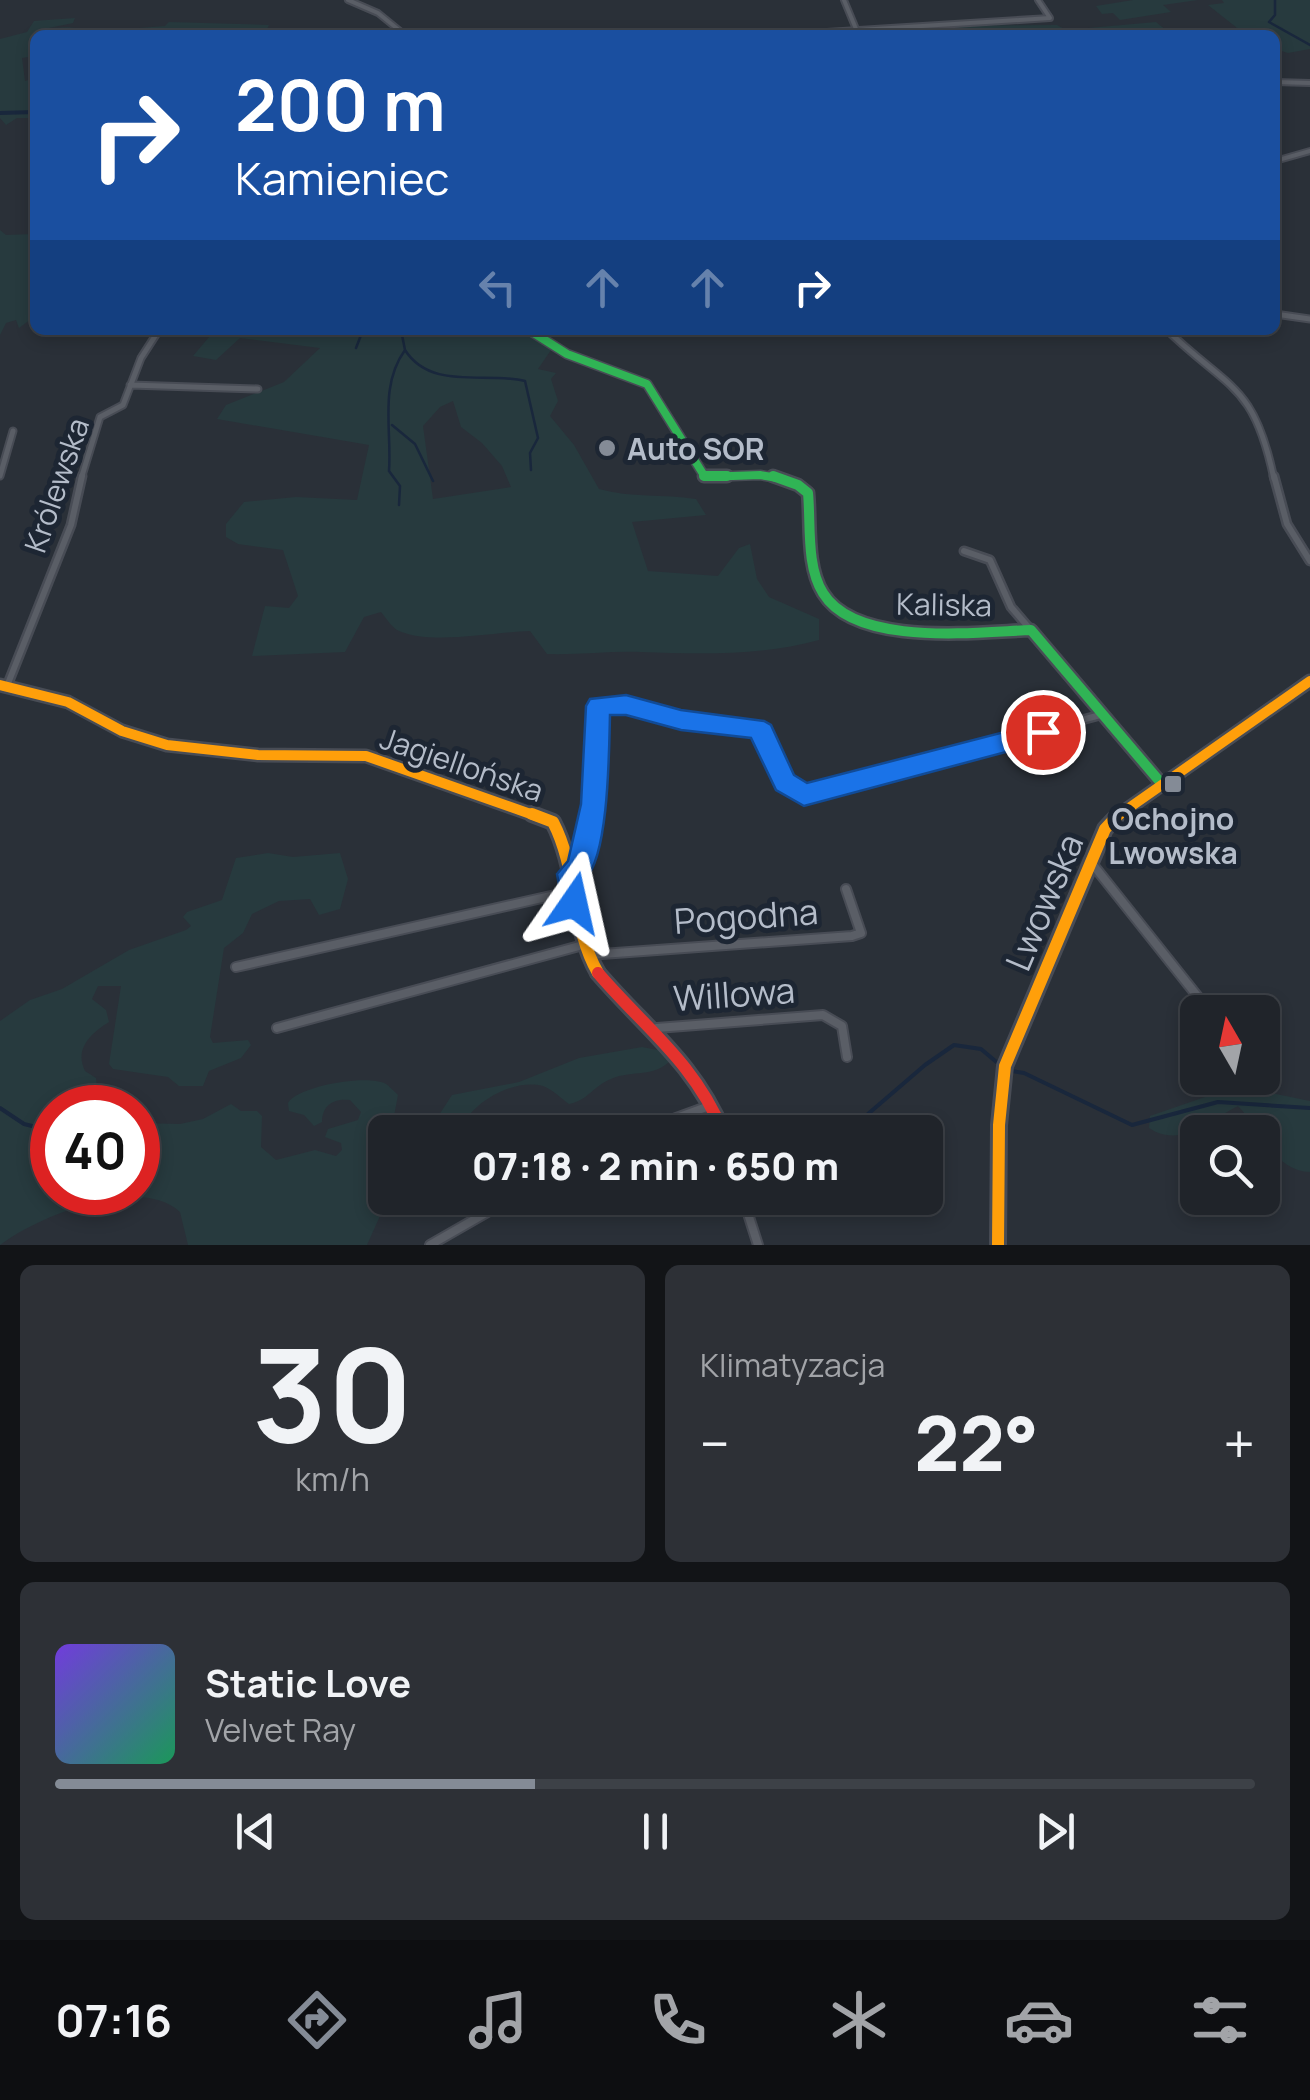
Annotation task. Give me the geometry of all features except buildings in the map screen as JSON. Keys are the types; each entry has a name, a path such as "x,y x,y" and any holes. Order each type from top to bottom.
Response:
{"street":[{"path":"348,0 378,13 399,30"},
{"path":"844,0 856,28"},
{"path":"834,30 1050,18 1038,0"},
{"path":"1280,82 1310,83"},
{"path":"1280,161 1310,152"},
{"path":"1280,315 1310,319"},
{"path":"155,335 130,385 258,389"},
{"name":"Kaliska","path":"536,335 567,354 647,384 706,477 789,478 808,493 822,593 832,607 851,619 887,629 1031,630 1162,783"},
{"path":"1172,335 1183,347 1231,378 1244,394 1262,430 1285,527 1310,561"},
{"name":"Królewska","path":"3,686 71,526 88,442 100,416 121,407 130,385"},
{"path":"0,476 13,431"},
{"path":"964,550 990,560 1011,607 1031,630"},
{"name":"Lwowska","path":"998,1245 999,1125 1005,1066 1089,860 1108,825 1125,808 1310,681"},
{"name":"Jagiellońska","path":"3,686 58,698 122,731 167,745 269,756 350,754 377,760 552,822 568,845 585,950 616,994 696,1072 718,1115"},
{"path":"570,874 580,868 590,828 598,706 608,703 681,720 756,728 762,732 785,782 804,795 1105,714"},
{"path":"1089,860 1196,995"},
{"name":"Pogodna","path":"585,950 861,934 846,889"},
{"path":"236,967 573,892"},
{"path":"277,1028 585,950"},
{"name":"Willowa","path":"655,1028 823,1015 842,1026 846,1057"},
{"path":"685,1115 715,1104"},
{"path":"430,1245 482,1215"},
{"path":"748,1215 758,1245"}],"green space":[{"path":"1133,0 1198,0 1163,5 1171,12 1120,20 1113,13 1102,14 1096,6"},
{"path":"1222,0 1310,0 1310,49 1280,51 1280,30 1240,30 1208,5 1224,3"},
{"path":"75,18 73,23 49,28 76,27 30,30 30,57 22,58 25,81 30,80 30,118 17,118 6,125 0,118 0,39 27,32 34,21"},
{"path":"169,22 269,25 266,30 112,30 165,26"},
{"path":"1156,22 1166,30 1066,30"},
{"path":"1057,25 1066,30 937,30 910,26"},
{"path":"0,230 6,235 30,234 30,320 19,328 16,320 6,323 0,335"},
{"path":"211,335 531,335 551,350 538,369 556,373 551,379 558,401 550,416 574,445 599,489 696,499 706,515 632,522 648,571 718,576 739,548 750,544 757,579 769,597 819,619 819,640 730,653 547,654 530,631 462,637 410,635 397,630 381,612 364,617 345,652 252,656 265,606 289,608 298,596 283,550 238,544 226,537 226,524 244,502 296,497 357,500 369,445 217,419 226,405 284,382 320,348 240,338 216,360 193,356","holes":["453,401 461,427 502,466 511,487 433,499 423,426 440,407"]},
{"path":"268,853 293,857 340,853 348,879 340,909 319,915 310,899 279,901 252,914 243,933 224,948 210,1037 213,1043 248,1040 251,1045 241,1058 209,1071 203,1086 179,1086 168,1077 113,1069 109,1064 121,986 98,986 92,999 106,1010 109,1022 91,1037 82,1056 85,1071 96,1078 97,1085 30,1085 30,1215 56,1215 0,1245 0,1021 30,1000 62,989 129,950 186,930 191,926 183,917 187,912 222,900 236,858"},
{"path":"642,1047 658,1050 672,1059 658,1069 611,1079 569,1104 543,1086 518,1086 493,1096 470,1115 439,1115 452,1095 519,1082 579,1058"},
{"path":"364,1080 386,1084 398,1095 394,1115 368,1115 368,1215 380,1215 367,1245 188,1245 180,1212 162,1201 160,1124 203,1119 231,1104 262,1116 261,1147 276,1160 315,1150 336,1156 342,1150 341,1143 325,1137 328,1129 358,1120 361,1112 350,1100 339,1100 327,1107 322,1122 314,1126 304,1115 289,1111 288,1103 294,1097 319,1087"},
{"path":"1211,1095 1280,1095 1310,1101 1310,1172 1297,1170 1280,1158 1280,1115 1246,1115 1238,1106 1223,1115 1180,1115 1180,1134 1172,1135 1149,1128 1150,1116"}],"waterway":[{"path":"1275,0 1275,15 1269,22 1310,45"},
{"path":"0,113 30,112"},
{"path":"356,348 361,335"},
{"path":"402,335 405,350"},
{"path":"399,505 400,486 389,471 388,409 392,378 405,350"},
{"path":"405,350 416,363 444,375 525,381 538,438 530,453 531,470"},
{"path":"392,425 415,444 433,481"},
{"path":"867,1115 954,1045 981,1049 1000,1065"},
{"path":"1012,1071 1024,1073 1132,1125 1218,1102 1310,1108"},
{"path":"0,1108 30,1126"}],"traffic: fast":[{"path":"537,335 567,354 647,384 705,477 773,476 808,493 818,583 838,611 860,622 918,632 1031,630 1161,783"}],"traffic: slow":[{"path":"998,1245 999,1125 1005,1066 1105,829 1125,808 1310,681"},
{"path":"0,685 68,702 122,731 167,745 258,755 366,756 553,822 568,859 581,937 598,973"}],"traffic: jam":[{"path":"598,973 684,1062 716,1115"}],"place":[{"name":"Auto SOR","path":"607,448"},
{"name":"Ochojno Lwowska","path":"1173,784"}],"route":[{"path":"574,903 570,874 580,868 594,804 598,706 626,705 681,720 756,728 762,732 785,782 804,795 1043,732"}]}
